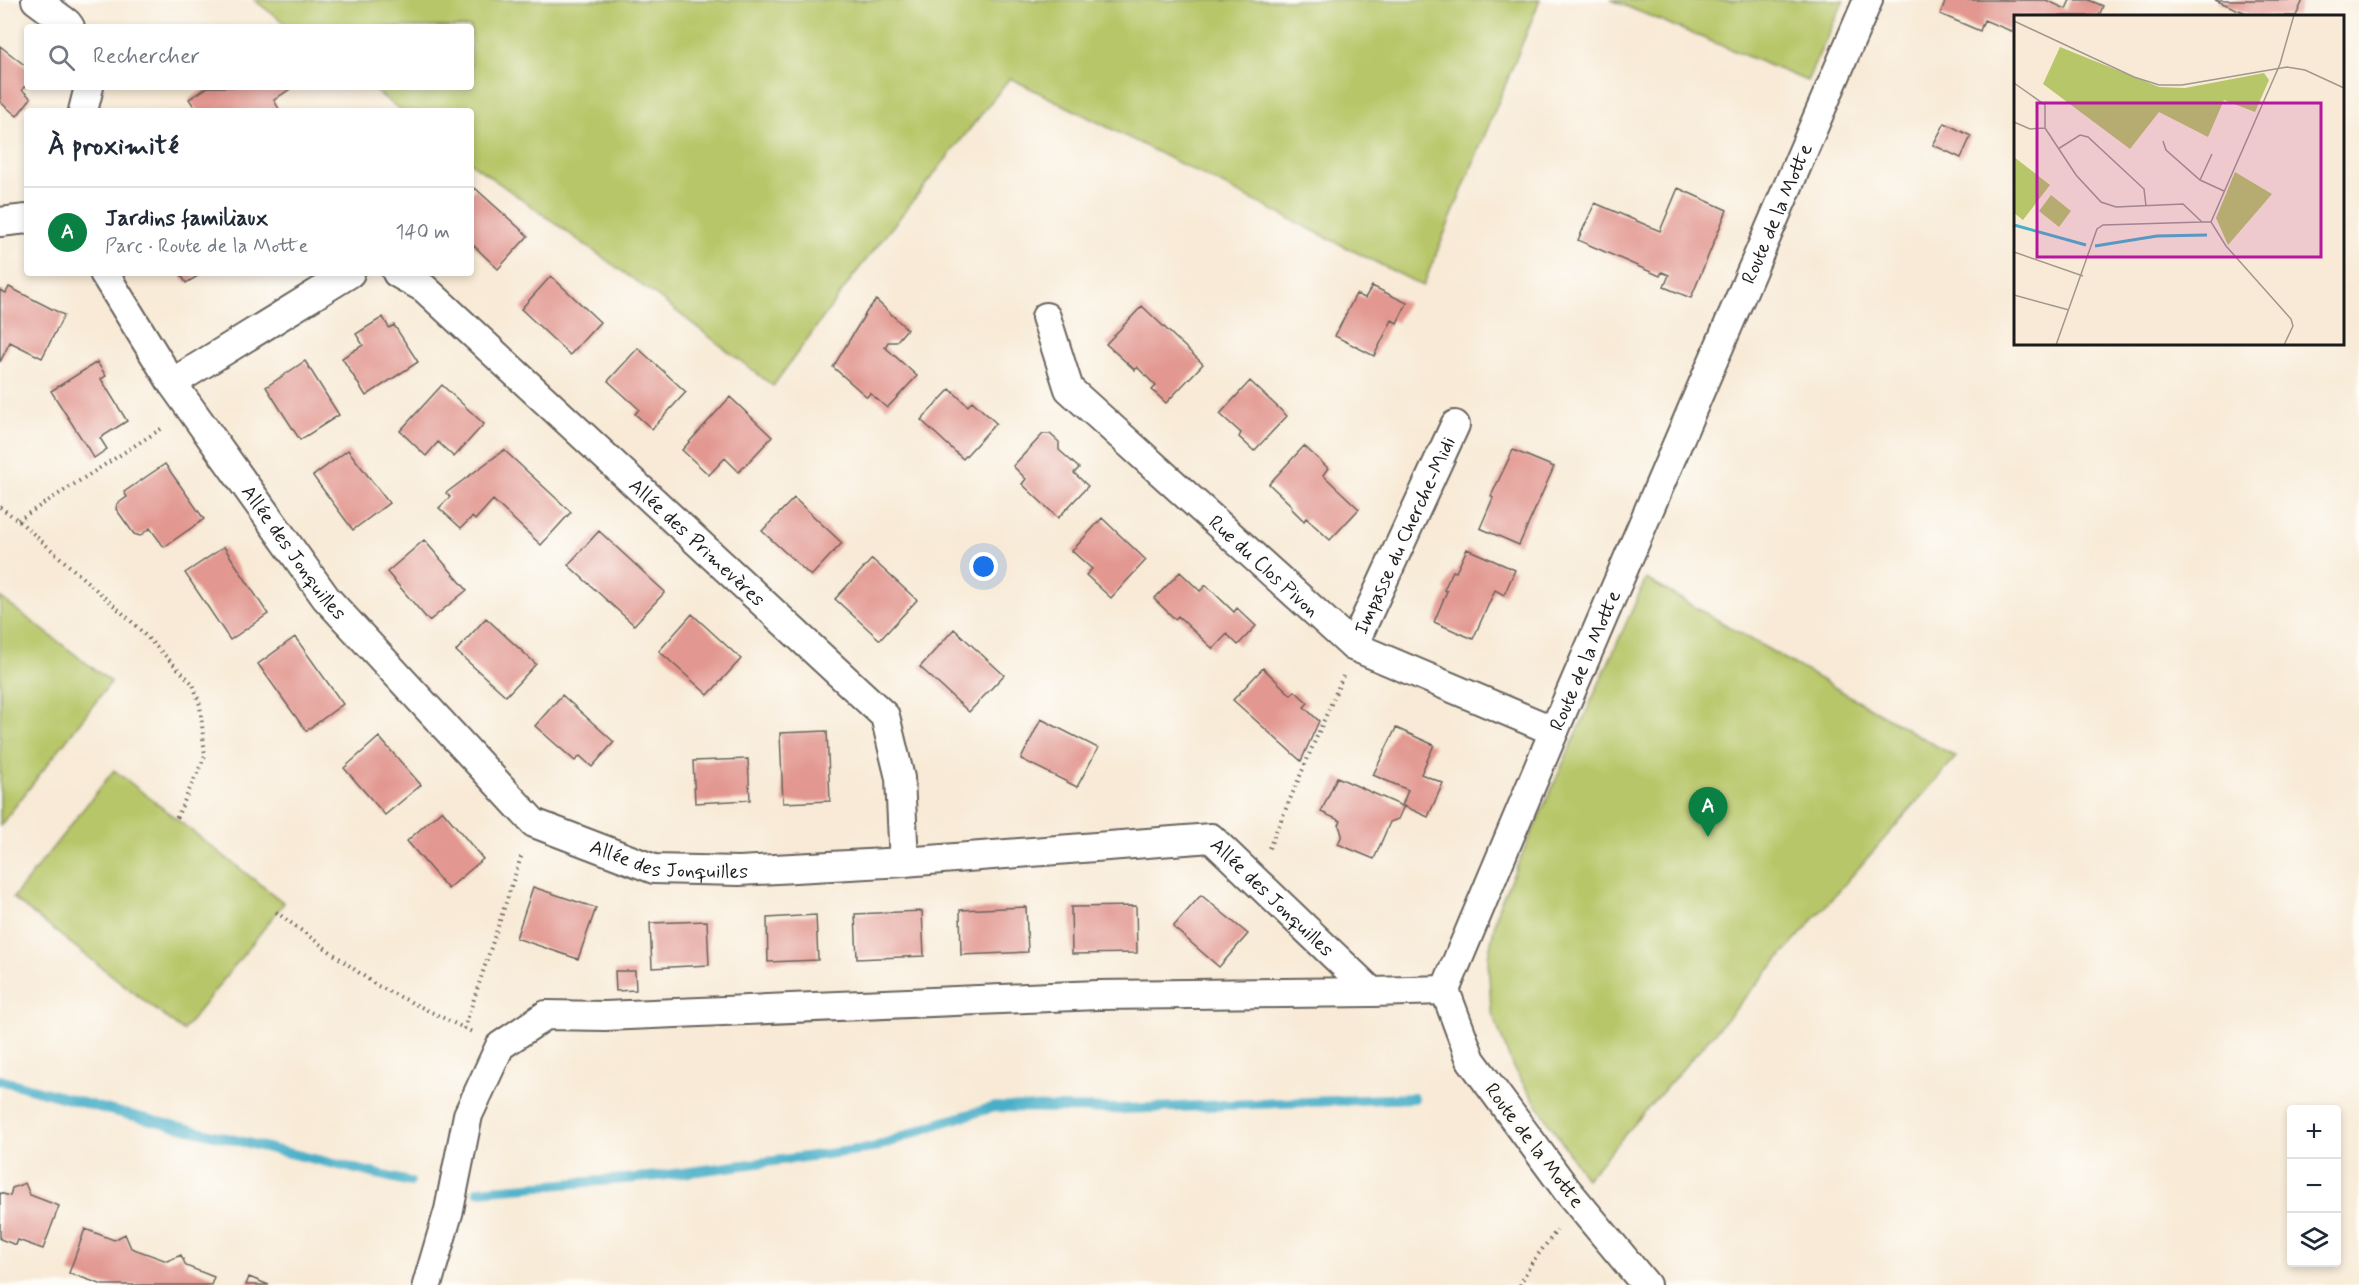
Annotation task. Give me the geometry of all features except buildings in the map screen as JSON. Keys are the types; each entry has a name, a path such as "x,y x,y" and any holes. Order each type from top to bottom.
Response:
{"street":[{"path":"36,0 68,24"},
{"name":"Route de la Motte","path":"1646,1285 1579,1204 1472,1060 1445,990 1869,0"},
{"path":"84,108 87,90"},
{"path":"0,222 24,219"},
{"name":"Allée des Jonquilles","path":"106,276 172,383 193,409 326,598 534,823 654,869 739,871 904,862 1211,838 1372,992"},
{"path":"172,383 345,276"},
{"name":"Allée des Primevères","path":"402,276 424,288 885,716 900,778 904,862"},
{"name":"Rue du Clos Pivon","path":"1046,317 1069,389 1354,647 1554,731"},
{"name":"Impasse du Cherche-Midi","path":"1354,647 1455,425"},
{"path":"427,1285 449,1210 468,1115 500,1046 546,1015 605,1016 1098,995 1445,990"}],"path":[{"path":"18,520 65,488 193,409"},
{"path":"0,507 18,520 130,620 193,684 201,705 205,756 176,819"},
{"path":"1255,879 1354,647"},
{"path":"464,1029 516,868 534,823"},
{"path":"276,912 376,985 500,1046"},
{"path":"1520,1285 1530,1265 1579,1204"}],"green space":[{"path":"254,0 1540,0 1423,286 1010,78 855,274 773,386 658,297 474,165 474,108 398,108 374,90 474,90 474,24 286,24"},
{"path":"1611,0 1844,0 1807,81"},
{"path":"1646,579 1956,757 1586,1179 1513,1068 1491,1010 1488,957 1498,908"},
{"path":"0,597 111,682 0,826"},
{"path":"114,770 284,903 183,1031 13,898"}],"waterway":[{"path":"0,1080 109,1110 410,1182"},
{"path":"478,1191 659,1176 873,1148 937,1124 994,1107 1122,1109 1414,1098"}],"place":[{"name":"Jardins familiaux","path":"1708,837"}]}
